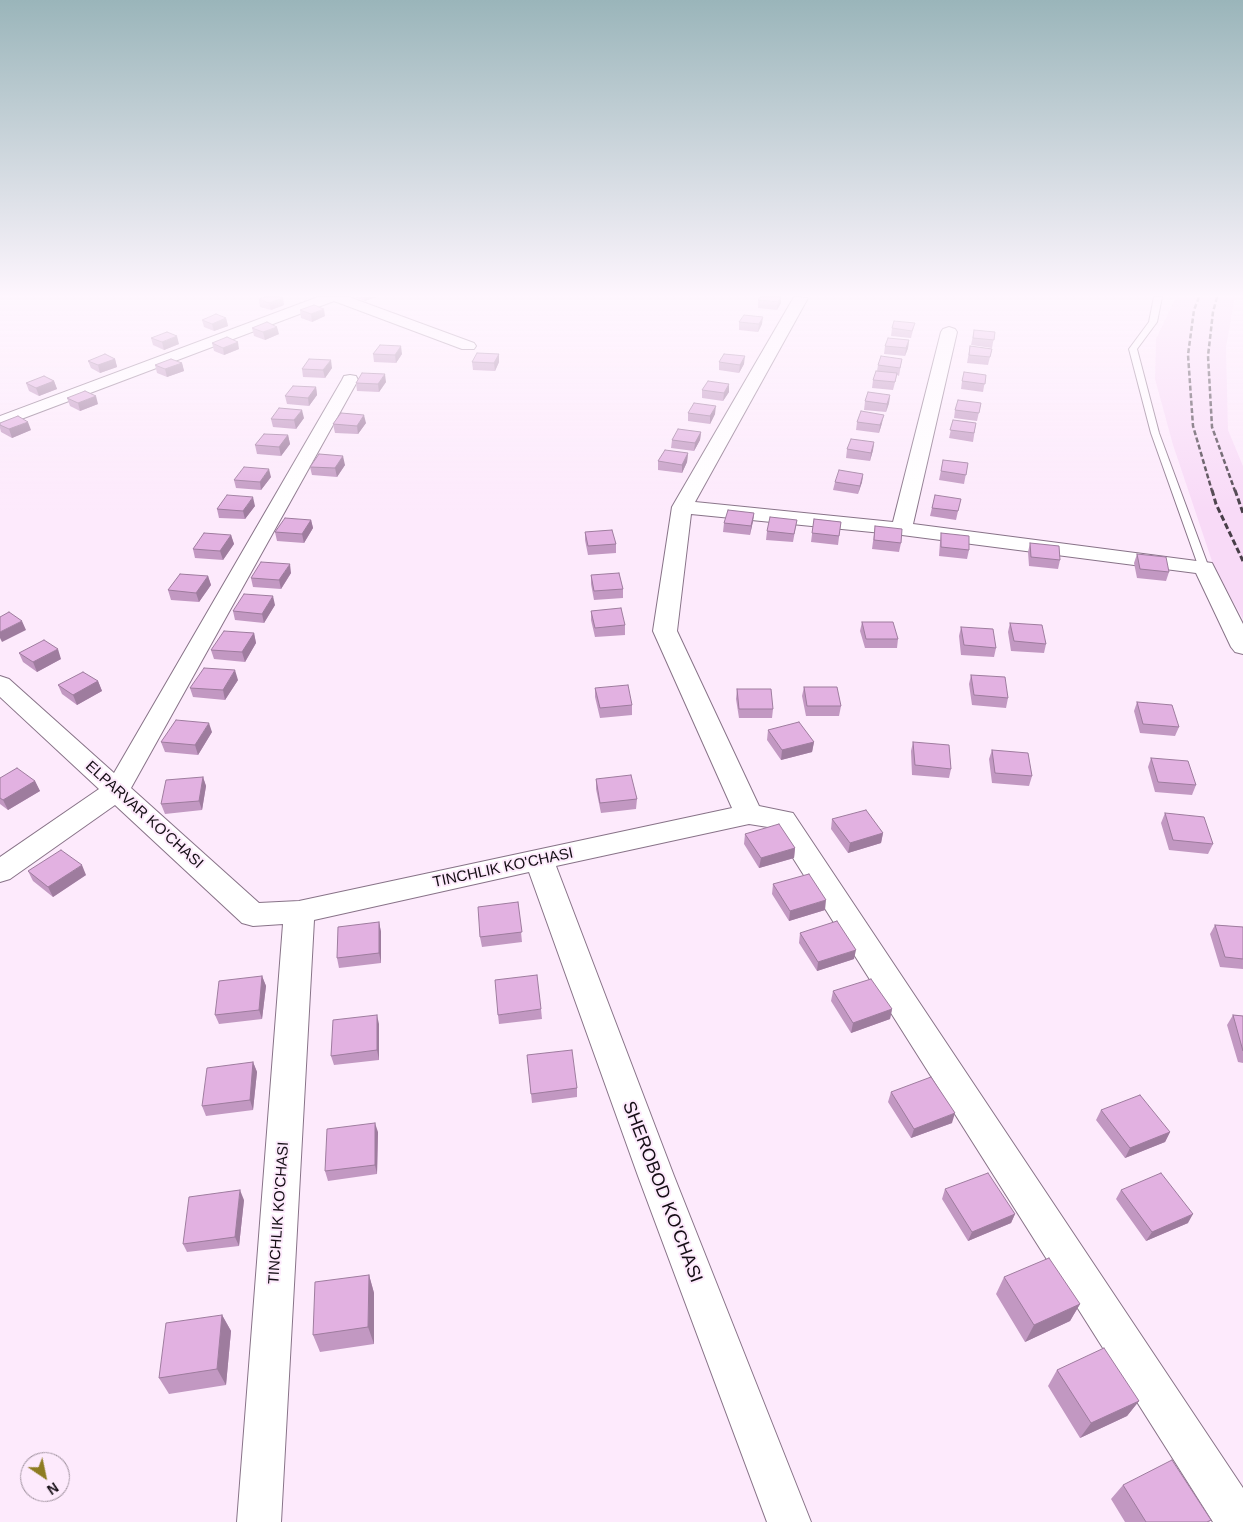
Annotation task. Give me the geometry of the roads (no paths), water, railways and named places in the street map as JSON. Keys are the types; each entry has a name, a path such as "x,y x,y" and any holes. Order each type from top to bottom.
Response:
{"street":[{"path":"0,422 143,368"},
{"path":"761,368 682,507 664,632 749,814 783,820 1239,1522"},
{"path":"902,529 940,368"},
{"path":"0,870 117,790 350,380"},
{"path":"682,507 902,529 1204,568 1243,647"},
{"name":"ELPARVAR KO'CHASI","path":"0,684 253,915 299,912"},
{"name":"TINCHLIK KO'CHASI","path":"259,1522 299,912 749,814"},
{"name":"SHEROBOD KO'CHASI","path":"539,860 656,1176 789,1522"}],"lane":[{"path":"1138,368 1154,433 1204,568"}],"railway":[{"path":"1189,368 1193,426 1212,491"},
{"path":"1209,368 1212,427 1235,491"},
{"path":"1212,490 1216,504 1243,561"},
{"path":"1235,490 1243,513"}]}
